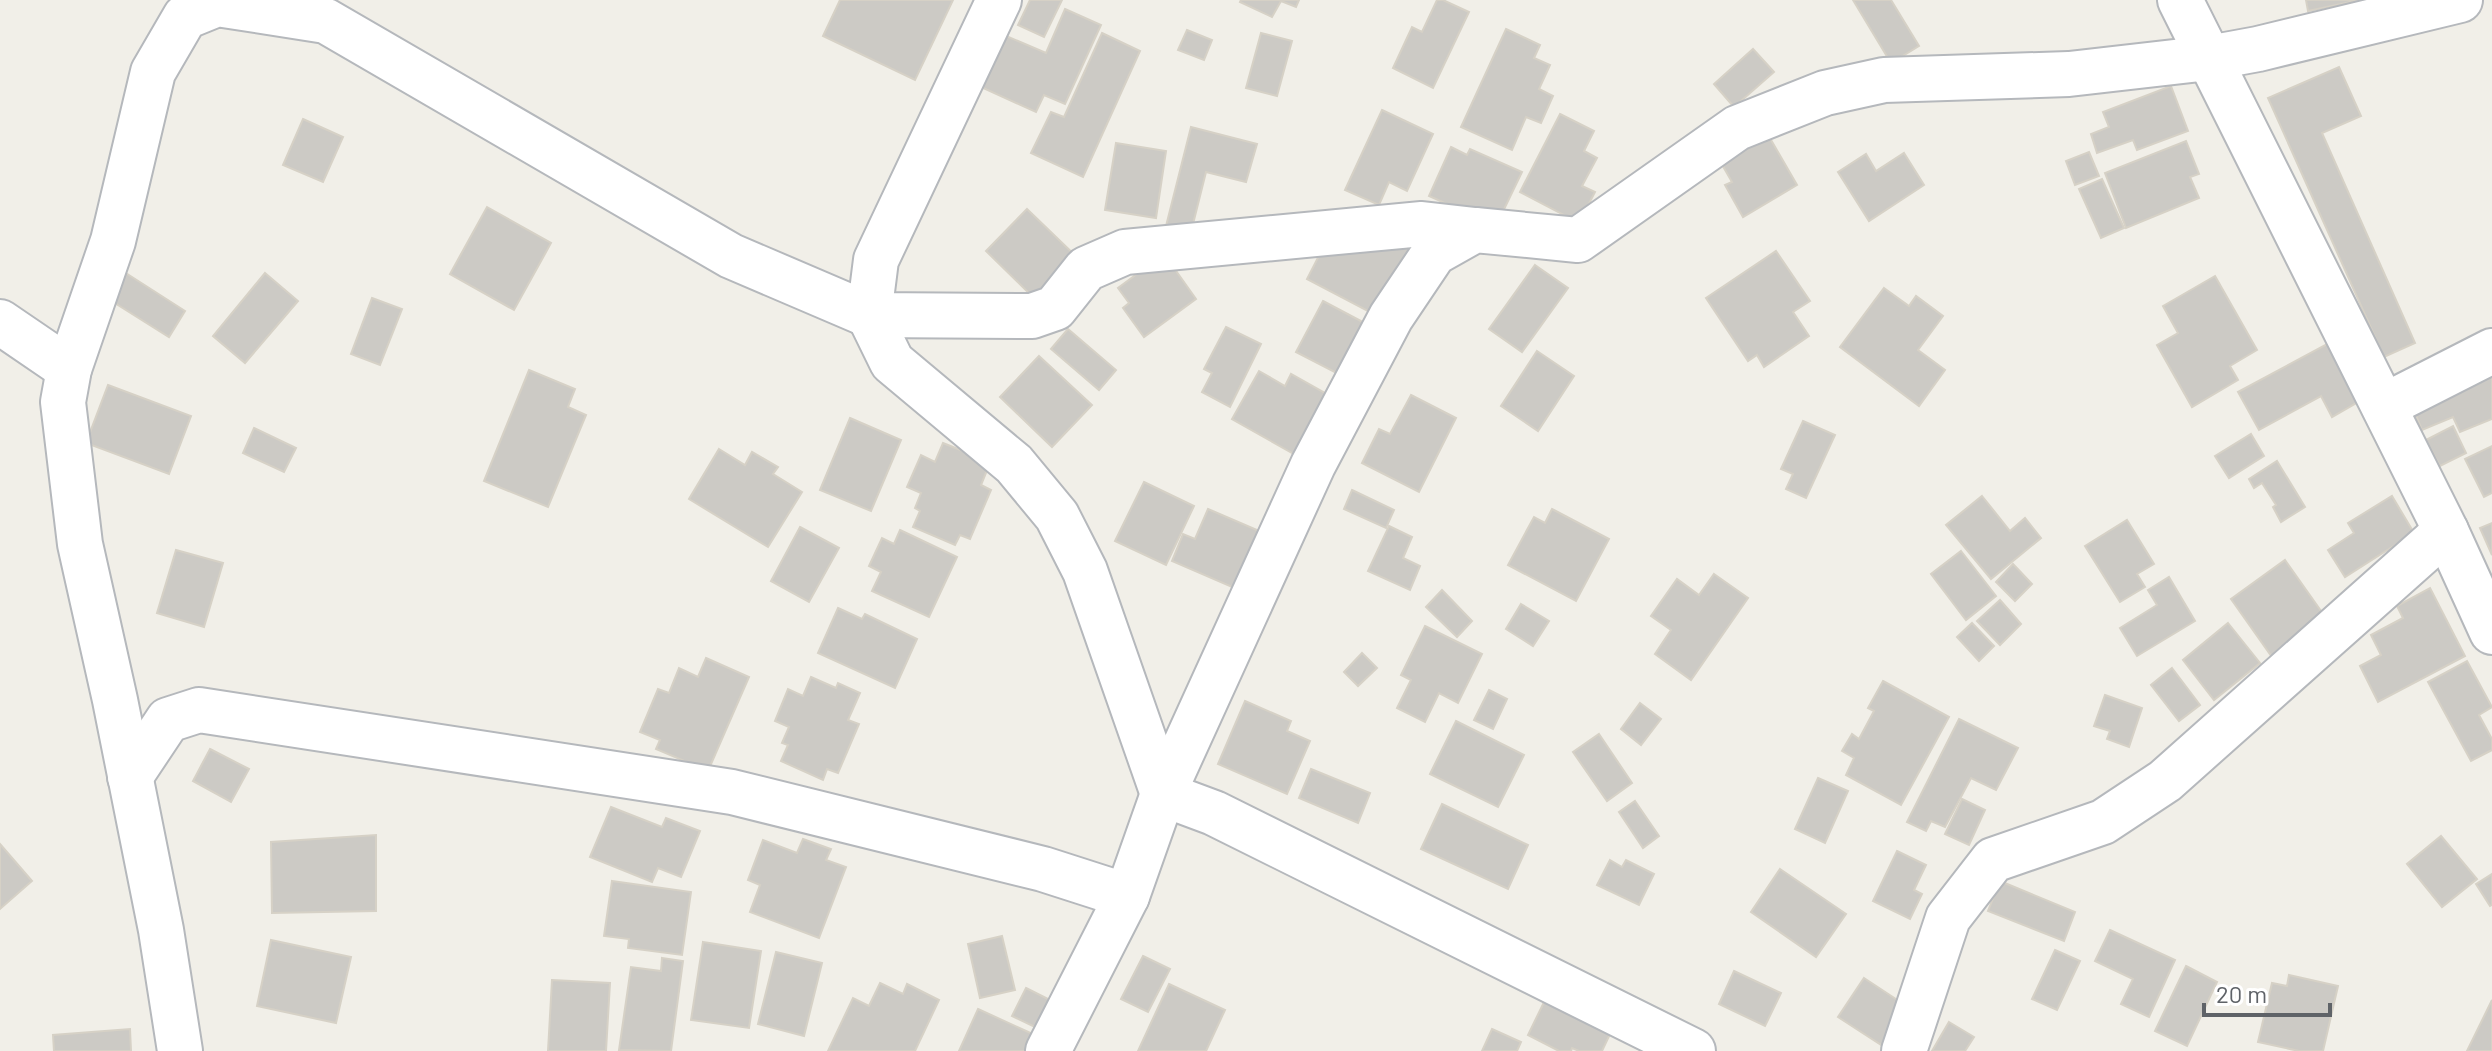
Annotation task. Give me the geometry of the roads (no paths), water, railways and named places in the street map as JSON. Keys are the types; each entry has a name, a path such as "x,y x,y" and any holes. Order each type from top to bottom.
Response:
{"street":[{"path":"999,0 876,260 869,315 892,362 1014,464 1057,516 1085,571 1163,794"},
{"path":"2180,0 2446,531 2492,632"},
{"path":"180,1051 161,930 80,544 63,402 69,369 113,241 153,72 185,17 217,4 326,21 731,256 869,315 1032,316 1055,308 1086,269 1125,252 1422,224 1578,240 1737,128 1825,93 1884,80 2069,74 2209,58 2460,0"},
{"path":"1048,1051 1127,896 1163,794 1313,465 1391,317 1434,253 1475,230"},
{"path":"0,322 69,369"},
{"path":"2384,406 2492,351"},
{"path":"1904,1051 1948,918 1993,860 2103,822 2165,781 2446,531"},
{"path":"130,777 168,720 199,710 732,792 1043,869 1127,896"},
{"path":"1163,794 1214,813 1693,1051"}]}
